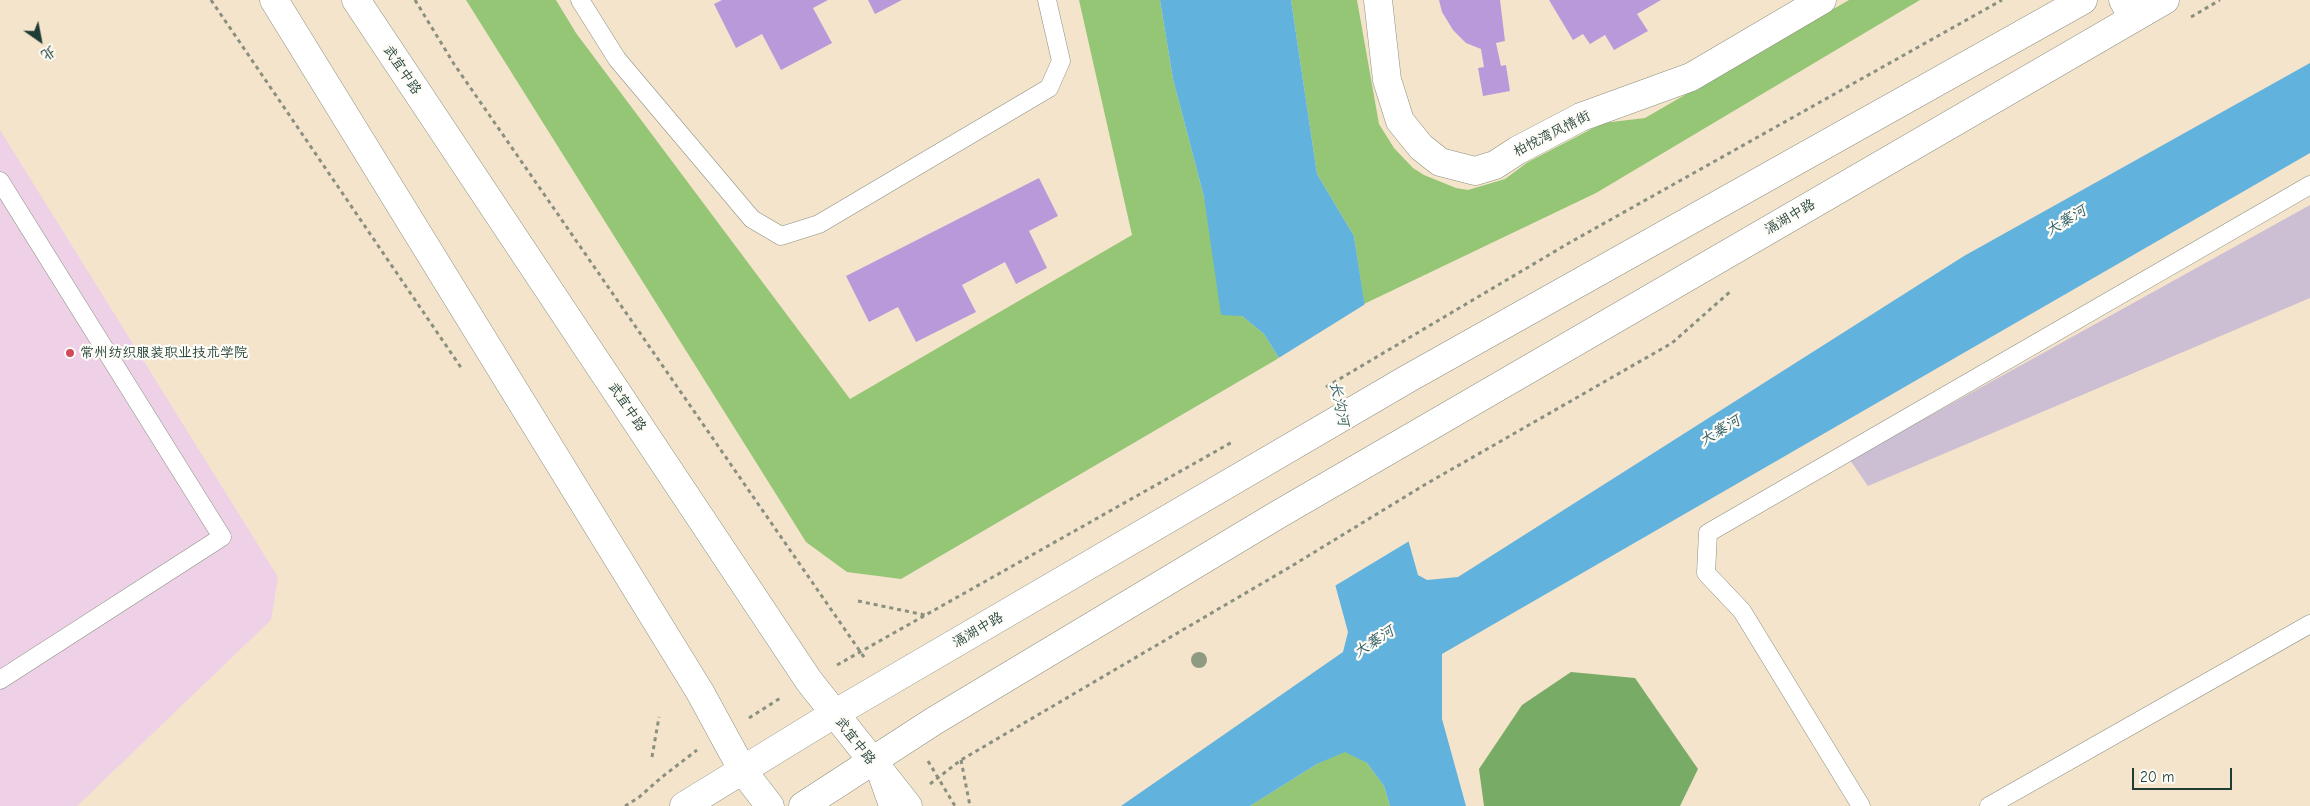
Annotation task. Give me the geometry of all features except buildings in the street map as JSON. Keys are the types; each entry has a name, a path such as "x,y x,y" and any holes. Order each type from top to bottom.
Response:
{"main road":[{"path":"274,0 723,734 743,771 770,806"},
{"name":"武宜中路","path":"356,0 809,681 872,763 901,805"},
{"name":"柏悦湾风情街","path":"1378,0 1387,80 1400,121 1421,148 1440,162 1475,170 1495,165 1518,150 1581,117 1690,77 1822,0"},
{"name":"滆湖中路","path":"684,806 834,714 1409,378 2083,0"},
{"name":"滆湖中路","path":"872,763 942,716 2128,9 2165,0"},
{"path":"803,806 872,763"}],"lane":[{"path":"580,0 617,59 752,220 781,236 819,224 1050,88 1062,61 1047,0"},
{"path":"0,181 222,537 0,680"},
{"path":"1861,806 1742,611 1706,573 1708,533 2310,185"},
{"path":"1990,806 2310,624"}],"path":[{"path":"211,0 463,372"},
{"path":"415,0 454,64 861,652"},
{"path":"1322,390 1569,243 2002,0"},
{"path":"2187,20 2220,0"},
{"path":"901,805 961,760 1290,567 1426,484 1672,343 1739,284"},
{"path":"625,806 638,798 692,754 809,681 1237,440"},
{"path":"858,601 926,615"},
{"path":"652,757 659,717"},
{"path":"961,760 970,806"}],"shaded area":[{"name":"常州纺织服装职业技术学院","path":"0,130 278,577 271,620 77,806 0,806"},
{"path":"2310,205 2310,298 1868,486 1850,460"}],"green space":[{"path":"466,0 556,0 576,33 850,399 1132,235 1079,0 1160,0 1173,79 1204,197 1242,316 1264,334 1279,358 901,579 847,572 806,542"},
{"path":"1291,0 1357,0 1379,124 1394,148 1413,168 1424,175 1456,188 1468,190 1505,179 1528,162 1603,123 1645,118 1849,0 1920,0 1596,193 1364,304 1354,236 1317,174"},
{"path":"1571,672 1635,678 1698,769 1680,806 1484,806 1479,769 1522,705"},
{"path":"1345,751 1367,763 1384,786 1390,806 1250,806 1317,764"}],"water":[{"path":"1160,0 1291,0 1317,174 1354,236 1402,518 1418,575 1427,580 1458,577 1964,256 2310,63 2310,153 1442,654 1442,719 1466,806 1390,806 1384,786 1367,763 1345,752 1317,764 1250,806 1121,806 1343,652 1348,632 1329,562 1287,376 1279,358 1264,334 1242,316 1221,315 1204,197 1173,79"}],"pier":[{"path":"1367,303 1404,518 1411,540 1333,587 1284,377 1277,359"}],"place":[{"name":"常州纺织服装职业技术学院","path":"70,353"}],"water label":[{"name":"大寨河","path":"2066,221"},
{"name":"长沟河","path":"1339,404"},
{"name":"大寨河","path":"1720,431"},
{"name":"大寨河","path":"1374,642"}]}
